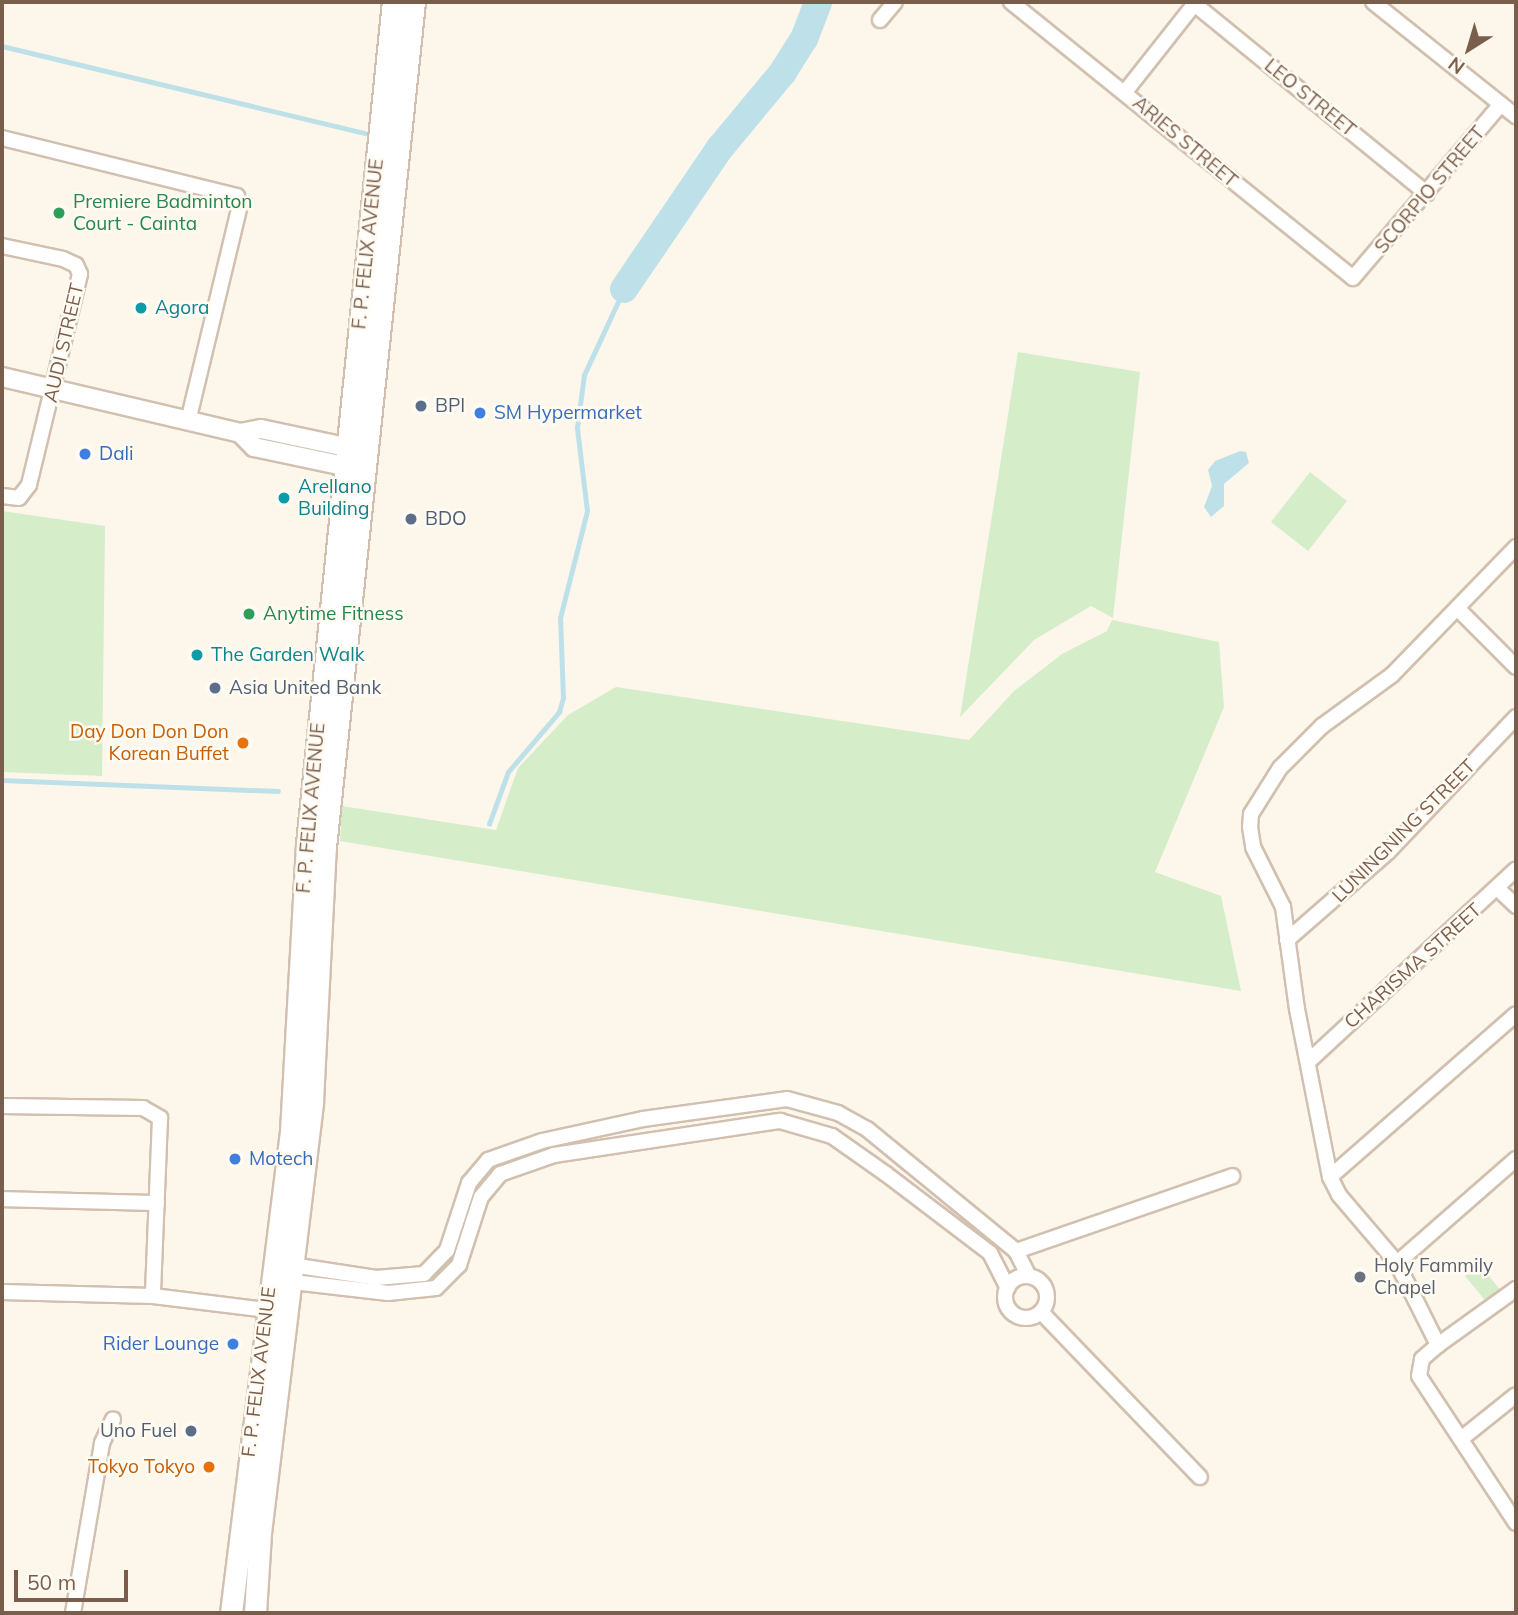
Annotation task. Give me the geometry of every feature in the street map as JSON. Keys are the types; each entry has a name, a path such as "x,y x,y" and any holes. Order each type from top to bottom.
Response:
{"main road":[{"name":"F. P. FELIX AVENUE","path":"356,459 393,2"},
{"name":"F. P. FELIX AVENUE","path":"232,1613 282,1272 303,884 414,2"},
{"name":"F. P. FELIX AVENUE","path":"256,1613 277,1311"}],"street":[{"path":"880,20 895,2"},
{"name":"ARIES STREET","path":"1012,2 1125,92 1347,277 1359,276"},
{"path":"1125,92 1194,2"},
{"name":"LEO STREET","path":"1194,2 1427,194"},
{"path":"1373,2 1516,116"},
{"name":"SCORPIO STREET","path":"1359,276 1501,104"},
{"path":"2,138 237,196 240,205 188,421"},
{"name":"AUDI STREET","path":"2,246 63,259 76,265 80,274 53,391 24,495 2,496"},
{"path":"2,377 240,433 261,429 314,440 356,459"},
{"path":"240,433 254,447 311,459 356,459"},
{"path":"311,459 314,440"},
{"path":"1438,1345 1397,1263 1339,1195 1330,1177 1283,907 1253,846 1251,814 1280,768 1322,726 1392,675 1516,547"},
{"path":"1457,608 1516,667"},
{"name":"LUNINGNING STREET","path":"1287,940 1388,852 1516,717"},
{"name":"CHARISMA STREET","path":"1309,1061 1516,869"},
{"path":"1498,888 1516,906"},
{"path":"1330,1177 1516,1014"},
{"path":"786,1099 838,1114 867,1129 1016,1251 1029,1276 1041,1282 1047,1294 1041,1311 1030,1318 1017,1316 1008,1307 1008,1288 990,1253 832,1136 780,1121 554,1155 500,1174 481,1197 458,1265 436,1288 388,1293 282,1272 376,1278 424,1274 447,1250 469,1183 488,1160 542,1141 643,1119 786,1099"},
{"path":"2,1106 149,1108 161,1126 153,1296"},
{"path":"832,1136 838,1114"},
{"path":"643,1119 645,1141"},
{"path":"1397,1263 1516,1159"},
{"path":"1016,1251 1232,1176"},
{"path":"2,1199 157,1203"},
{"path":"1008,1288 1017,1279 1029,1276"},
{"path":"1516,1289 1422,1359 1419,1376 1461,1439 1513,1506 1516,1523"},
{"path":"2,1295 153,1296 277,1311"},
{"path":"1041,1311 1200,1477"},
{"path":"1461,1439 1516,1395"},
{"path":"74,1613 102,1443 113,1419"}],"green space":[{"path":"1018,352 1140,372 1113,618 1091,606 1034,640 960,717"},
{"path":"1310,472 1347,501 1308,551 1271,522"},
{"path":"2,511 105,526 102,776 2,772"},
{"path":"1112,620 1219,642 1224,707 1155,872 1221,896 1241,991 340,841 342,806 496,830 518,768 568,715 616,687 969,740 1014,691 1062,654 1107,631"},
{"path":"1479,1264 1502,1292 1488,1304 1465,1276"}],"water":[{"path":"1240,451 1246,452 1249,463 1224,484 1224,506 1211,517 1204,507 1212,486 1208,470 1215,461"}],"waterway":[{"path":"624,289 720,148 783,72 804,39 818,2"},
{"path":"2,46 365,133"},
{"path":"489,824 508,772 559,712 563,698 560,618 587,511 577,428 584,375 624,289"},
{"path":"2,780 278,791"}],"place":[{"name":"Premiere Badminton Court - Cainta","path":"59,213"},
{"name":"Agora","path":"141,308"},
{"name":"BPI","path":"421,406"},
{"name":"SM Hypermarket","path":"480,413"},
{"name":"Dali","path":"85,454"},
{"name":"Arellano Building","path":"284,498"},
{"name":"BDO","path":"411,519"},
{"name":"Anytime Fitness","path":"249,614"},
{"name":"The Garden Walk","path":"197,655"},
{"name":"Asia United Bank","path":"215,688"},
{"name":"Day Don Don Don Korean Buffet","path":"243,743"},
{"name":"Motech","path":"235,1159"},
{"name":"Holy Fammily Chapel","path":"1360,1277"},
{"name":"Rider Lounge","path":"233,1344"},
{"name":"Uno Fuel","path":"191,1431"},
{"name":"Tokyo Tokyo","path":"209,1467"}]}
